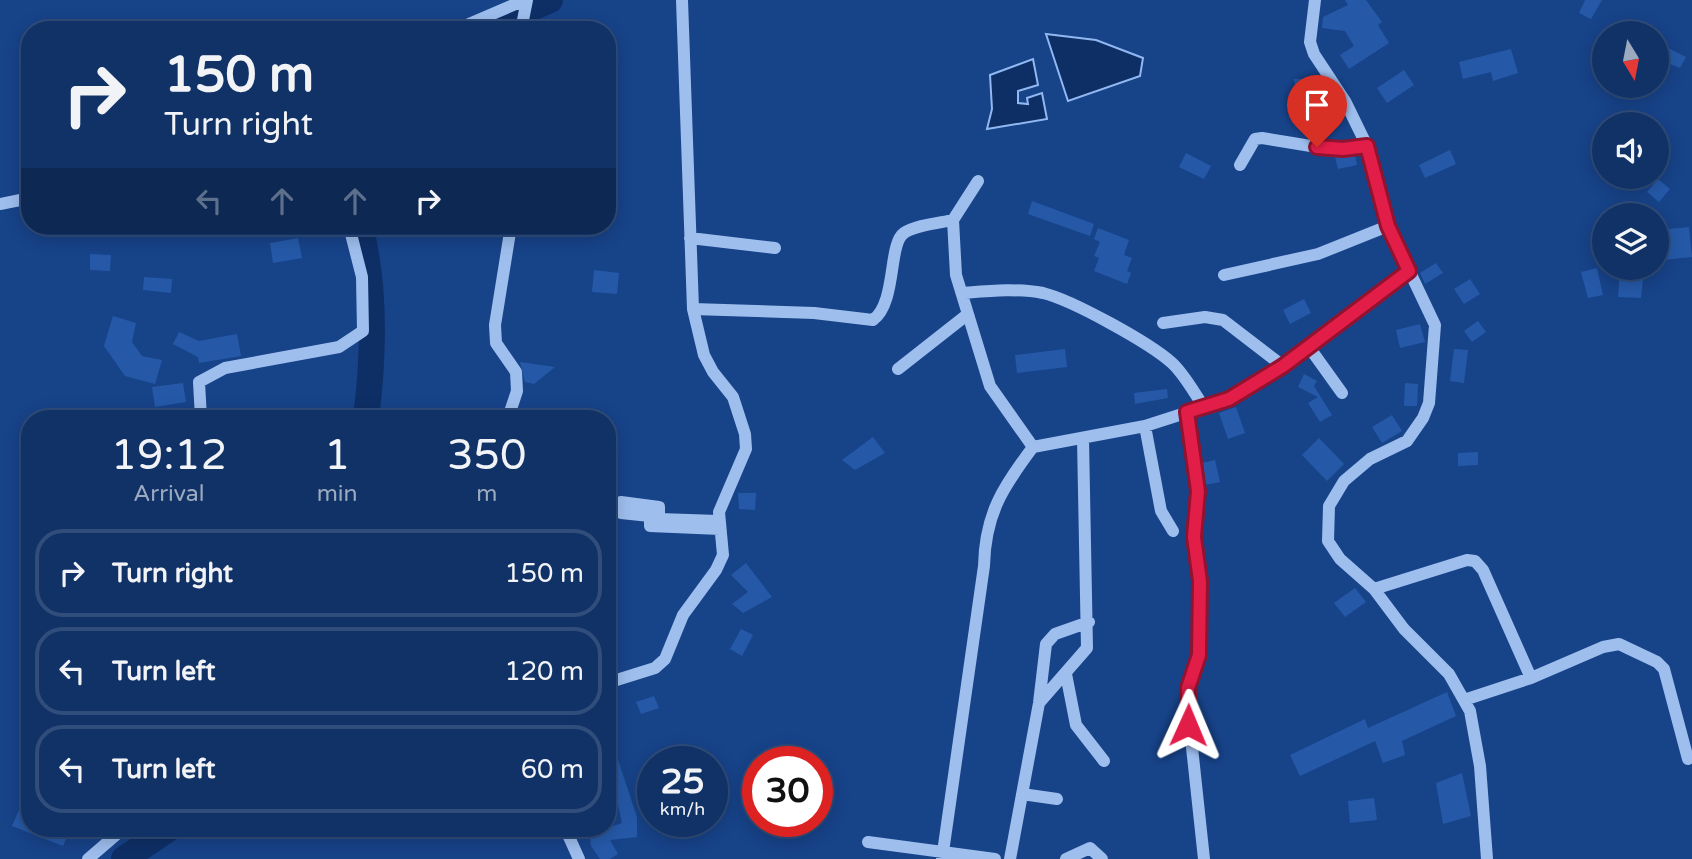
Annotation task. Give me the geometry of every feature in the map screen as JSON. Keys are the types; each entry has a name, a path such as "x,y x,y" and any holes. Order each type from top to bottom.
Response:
{"street":[{"path":"476,21 526,0"},
{"path":"522,21 526,0"},
{"path":"616,680 655,668 665,659 683,615 716,570 723,555 719,512 746,449 745,434 733,397 713,372 704,355 693,309 682,0"},
{"path":"1315,0 1310,42 1314,54 1345,101 1367,146 1388,226 1435,325 1429,403 1407,441 1370,459 1344,481 1329,506 1328,541 1340,559 1374,589 1404,629 1449,674 1464,700 1476,733 1487,859"},
{"path":"1240,165 1255,139 1343,149 1367,146"},
{"path":"978,181 953,220 956,275 990,386 1033,447"},
{"path":"0,204 21,200"},
{"path":"693,309 814,313 873,320 882,314 898,239 905,232 953,220"},
{"path":"1224,275 1318,254 1388,226"},
{"path":"201,410 199,382 225,368 339,347 363,331 362,276 351,235"},
{"path":"510,235 495,326 496,343 516,372 517,391 511,410"},
{"path":"690,238 775,248"},
{"path":"942,856 984,566 987,526 994,505 1033,447 1145,426 1229,399 1283,366 1409,271"},
{"path":"962,293 997,290 1042,293 1076,305 1154,349 1174,365 1204,407"},
{"path":"898,369 968,314"},
{"path":"1163,323 1205,317 1223,320 1283,366"},
{"path":"1309,347 1342,393"},
{"path":"1187,412 1198,491 1194,537 1200,581 1199,655 1187,701 1204,859"},
{"path":"1145,426 1161,511 1173,531"},
{"path":"1039,703 1087,648 1089,622 1083,439"},
{"path":"621,502 659,507 659,519 719,525 650,526 650,516 621,513 621,502"},
{"path":"1374,589 1467,560 1475,561 1483,569 1531,678"},
{"path":"1010,859 1039,703 1046,644 1055,634 1089,622"},
{"path":"1464,700 1531,678 1588,652 1619,644 1657,662 1664,669 1688,759"},
{"path":"1066,674 1076,725 1104,761"},
{"path":"1022,794 1057,799"},
{"path":"88,859 114,837"},
{"path":"569,837 579,859"},
{"path":"868,842 942,856 995,859"},
{"path":"1066,859 1090,848 1102,859"}],"water":[{"path":"1046,34 1096,40 1143,58 1140,76 1068,101"},
{"path":"1033,59 1038,85 1018,91 1018,103 1028,104 1027,98 1042,93 1047,119 987,129 992,109 990,75"}],"building":[{"path":"1345,0 1366,0 1382,22 1378,25 1389,43 1349,69 1340,55 1354,46 1345,31 1322,28 1323,17 1348,5"},
{"path":"1585,0 1602,0 1591,19 1579,13"},
{"path":"1511,49 1518,73 1493,81 1491,72 1463,79 1459,62"},
{"path":"1670,49 1686,57 1680,68 1670,64"},
{"path":"1404,70 1414,85 1387,103 1377,88"},
{"path":"1319,78 1327,93 1296,95 1294,79"},
{"path":"1450,150 1456,164 1425,178 1419,165"},
{"path":"1186,153 1211,166 1204,179 1179,167"},
{"path":"1355,155 1357,165 1338,169 1335,157"},
{"path":"1650,189 1670,189 1659,202 1647,192"},
{"path":"1032,201 1094,224 1090,236 1028,214"},
{"path":"1689,227 1692,257 1669,259 1669,229"},
{"path":"1098,228 1129,240 1124,255 1132,258 1127,271 1131,273 1127,284 1094,271 1099,258 1094,256 1100,242 1094,239"},
{"path":"298,238 302,258 273,263 270,243"},
{"path":"90,254 111,255 110,271 90,270"},
{"path":"1436,263 1443,273 1425,284 1420,273"},
{"path":"1592,269 1592,280 1600,280 1603,295 1588,298 1581,272"},
{"path":"594,270 619,273 617,294 592,292"},
{"path":"144,277 172,279 171,293 143,290"},
{"path":"1470,279 1480,294 1464,304 1454,289"},
{"path":"1619,280 1643,280 1641,298 1618,297"},
{"path":"1304,299 1311,313 1290,324 1283,310"},
{"path":"113,316 136,323 132,342 142,356 162,360 155,384 125,376 104,346"},
{"path":"1478,321 1486,332 1472,342 1464,331"},
{"path":"1420,324 1425,342 1400,348 1396,330"},
{"path":"179,332 199,341 237,334 241,356 199,363 198,357 173,344"},
{"path":"1065,349 1067,367 1017,373 1015,355"},
{"path":"1454,349 1468,350 1464,383 1450,381"},
{"path":"520,362 555,367 534,384 525,382"},
{"path":"1304,374 1317,381 1314,386 1332,415 1320,422 1308,403 1318,397 1298,387"},
{"path":"183,383 186,402 155,407 152,387"},
{"path":"1405,383 1418,384 1417,406 1404,406"},
{"path":"1167,389 1168,398 1135,404 1134,393"},
{"path":"1236,407 1245,433 1228,439 1219,413"},
{"path":"1392,415 1402,431 1382,443 1372,427"},
{"path":"873,437 885,453 855,470 842,460"},
{"path":"1319,438 1344,464 1327,481 1302,455"},
{"path":"1478,452 1478,465 1458,466 1458,453"},
{"path":"1215,460 1220,482 1205,485 1202,463"},
{"path":"738,493 756,493 755,510 739,509"},
{"path":"746,563 772,597 743,613 732,604 748,592 731,575"},
{"path":"1355,588 1366,602 1345,617 1334,603"},
{"path":"741,629 753,635 742,656 730,649"},
{"path":"1447,692 1456,716 1402,741 1405,755 1383,763 1375,741 1300,776 1290,755 1365,719 1368,728"},
{"path":"654,696 659,708 641,714 636,702"},
{"path":"616,754 637,817 637,837 610,840 618,854 610,859 600,859 591,846 590,837 616,837 616,825 622,823 616,796"},
{"path":"1462,773 1471,816 1443,824 1436,783"},
{"path":"1374,798 1377,820 1350,823 1348,801"},
{"path":"21,805 21,830 12,826"},
{"path":"40,837 67,837 63,846"}],"waterway":[{"path":"502,21 550,0"},
{"path":"362,235 369,273 372,322 367,410"},
{"path":"124,859 157,837"}],"route":[{"path":"1188,725 1188,688 1199,655 1200,581 1194,537 1198,491 1187,412 1229,399 1283,366 1409,271 1388,226 1367,146 1343,149 1317,147"}]}
